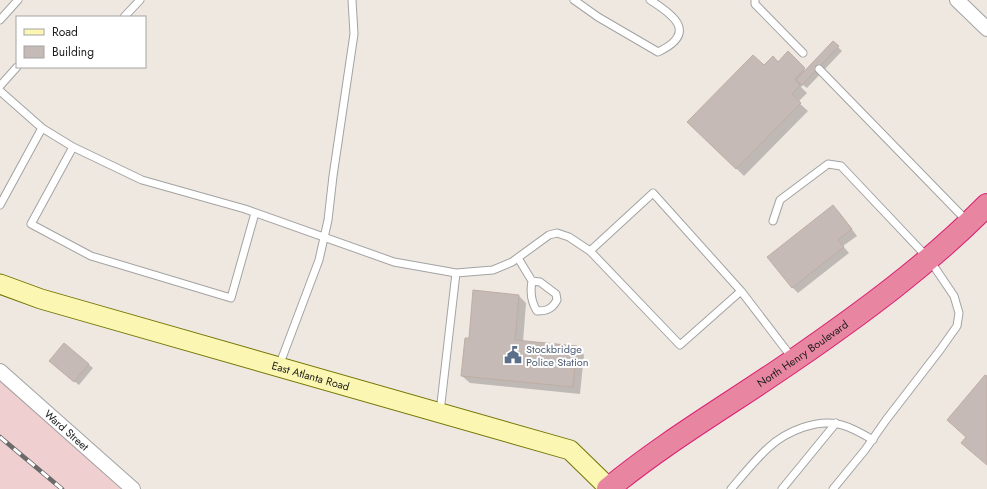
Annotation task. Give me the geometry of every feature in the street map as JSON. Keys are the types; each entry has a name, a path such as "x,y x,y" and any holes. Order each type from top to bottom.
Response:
{"highway":[{"name":"North Henry Boulevard","path":"609,489 697,424 794,360 929,259 987,205"}],"street":[{"path":"957,0 987,29"},
{"name":"East Atlanta Road","path":"0,284 41,299 570,450 609,489"},
{"name":"Ward Street","path":"0,371 133,489"}],"lane":[{"path":"0,20 18,0"},
{"path":"125,16 140,0"},
{"path":"279,367 319,260 324,236 354,34 352,0"},
{"path":"574,0 598,17 658,52 672,43 680,32 679,24 671,13 650,0"},
{"path":"755,0 755,4 803,53"},
{"path":"0,86 16,68"},
{"path":"819,69 969,223"},
{"path":"0,91 42,128 73,147 142,180 255,213 324,236 394,262 456,273 493,270 518,258 549,235 557,234 569,237 590,251 680,345 742,291"},
{"path":"0,205 42,128"},
{"path":"73,147 31,224 91,256 231,298 255,213"},
{"path":"773,222 780,200 828,164 841,166 929,259 954,296 959,313 957,326 873,440 834,489"},
{"path":"590,251 652,193 742,291 794,360"},
{"path":"518,258 532,281 530,289 533,306 537,311 545,311 552,307 557,300 556,294 540,282 532,281"},
{"path":"440,412 456,273"},
{"path":"731,489 768,447 780,439 808,426 822,422 836,423 873,440"},
{"path":"782,489 836,423"}],"shaded area":[{"path":"0,363 72,433 133,489 0,489"}],"building":[{"path":"833,41 839,46 802,85 796,80"},
{"path":"788,51 805,68 795,79 800,85 792,94 801,103 736,169 687,122 753,55 764,65 773,56 778,62"},
{"path":"833,205 852,229 838,240 844,247 792,288 767,257"},
{"path":"473,290 519,295 515,340 577,346 573,387 461,376 465,338 469,338"},
{"path":"64,343 89,364 74,382 49,361"},
{"path":"985,375 987,376 987,465 961,443 966,437 947,420"}],"railway":[{"path":"0,437 62,489"}],"place":[{"name":"Stockbridge Police Station","path":"513,355"}]}
